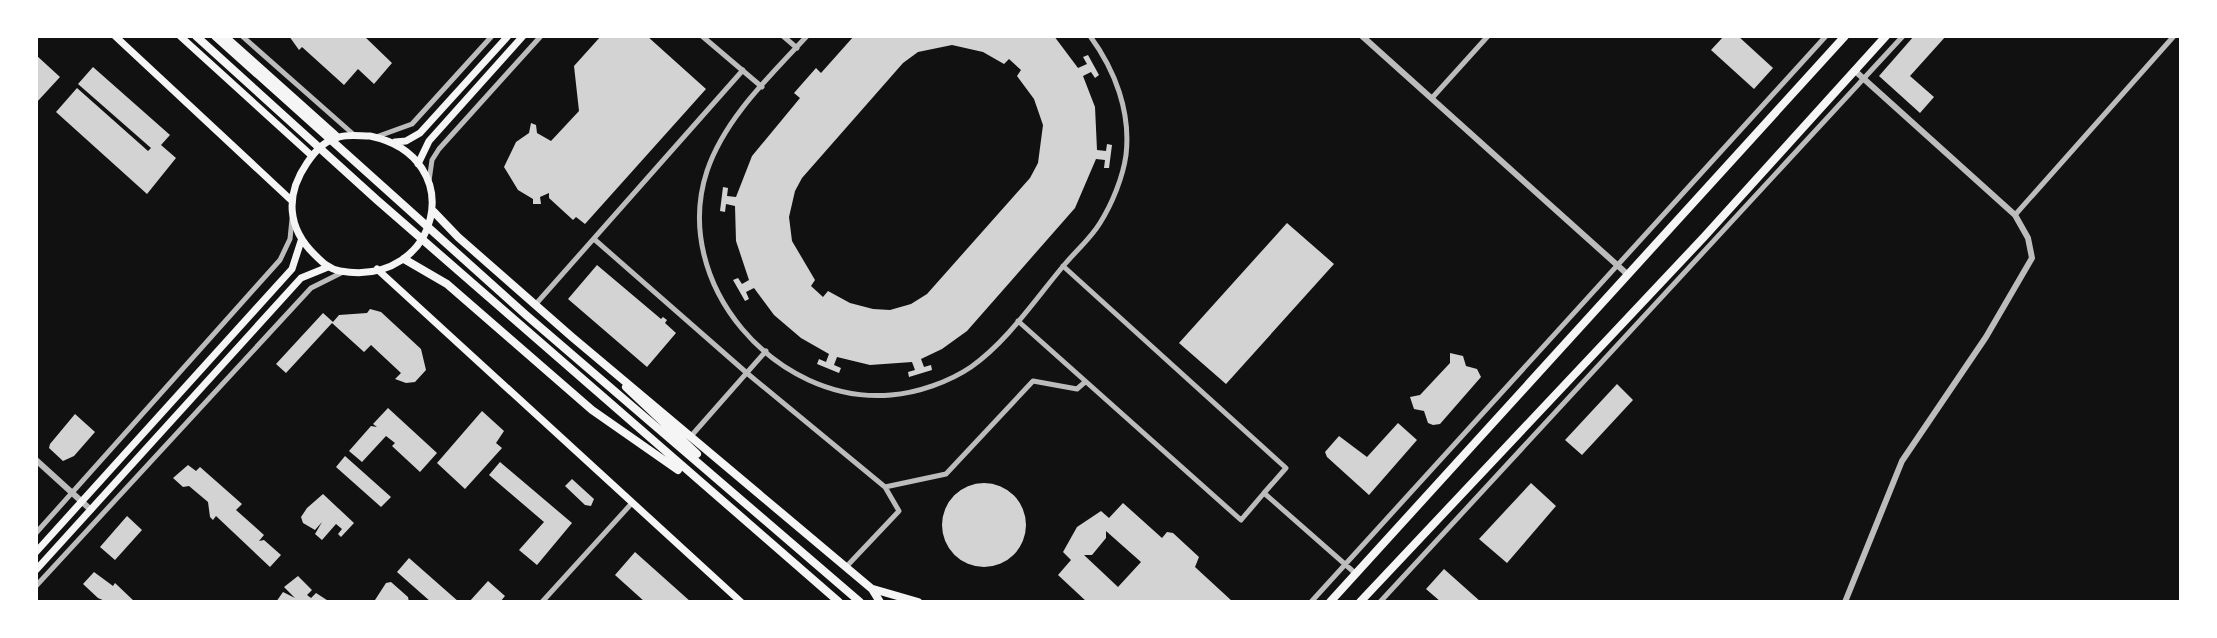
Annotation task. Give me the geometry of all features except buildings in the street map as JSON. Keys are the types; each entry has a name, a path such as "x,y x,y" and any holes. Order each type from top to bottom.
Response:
{"main road":[{"path":"115,36 291,200"},
{"path":"180,36 312,156"},
{"path":"196,36 625,418 839,602"},
{"path":"215,36 633,408 757,510"},
{"path":"225,36 338,137"},
{"path":"328,267 301,241 292,214 291,200 299,174 312,156 338,137 354,135 395,142 406,141 420,133 508,36"},
{"path":"418,164 429,141 523,36"},
{"path":"1330,602 1626,273 1845,36"},
{"path":"1360,602 1693,248 1886,36"},
{"path":"36,570 301,278 328,267 352,271 377,269 404,259 427,234 434,212 430,190 418,164 395,142"},
{"path":"434,212 458,237 572,337 887,602"},
{"path":"36,552 292,269 301,241"},
{"path":"404,259 447,284 592,410 713,494"},
{"path":"377,269 741,602"},
{"path":"572,337 860,602"},
{"path":"819,584 829,602"},
{"path":"872,589 880,602"},
{"path":"872,589 918,602"}],"street":[{"path":"242,36 354,135"},
{"path":"376,137 412,124 492,36"},
{"path":"430,190 429,170 439,149 541,36"},
{"path":"702,36 762,87"},
{"path":"783,36 797,48"},
{"path":"807,36 717,144 699,205 705,270 727,313 766,351 795,373 831,390 891,395 940,382 970,367 1017,320 1100,224 1126,155 1125,117 1116,79 1090,36"},
{"path":"1362,36 1626,273"},
{"path":"1432,98 1488,36"},
{"path":"1311,602 1826,36"},
{"path":"1380,602 1903,36"},
{"path":"2015,215 2174,36"},
{"path":"535,305 743,70"},
{"path":"1845,602 1902,461 1986,337 2032,258 2028,238 2015,215 1854,70"},
{"path":"36,533 280,260 290,239 292,214"},
{"path":"594,239 748,374 885,487 899,511 846,567"},
{"path":"1017,320 1241,520 1286,468 1063,266"},
{"path":"36,586 311,288 328,278 352,271"},
{"path":"692,435 766,351"},
{"path":"885,487 946,474 1033,381 1077,389 1085,382"},
{"path":"36,460 91,510"},
{"path":"1264,493 1355,573"},
{"path":"542,602 632,503"}]}
